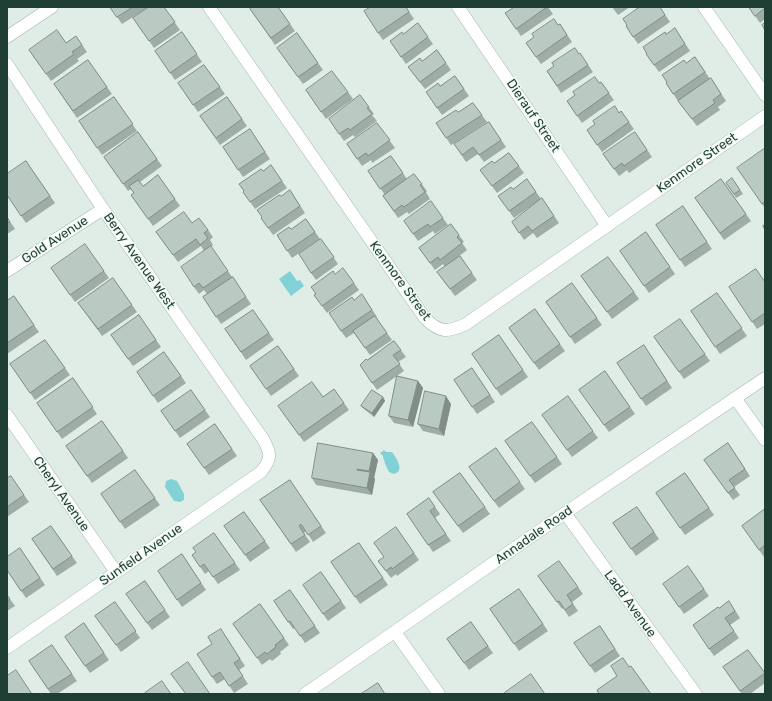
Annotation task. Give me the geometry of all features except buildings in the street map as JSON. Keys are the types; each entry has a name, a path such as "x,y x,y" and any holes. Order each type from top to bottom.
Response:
{"street":[{"path":"7,37 52,7"},
{"name":"Kenmore Street","path":"209,7 420,311 432,326 443,330 455,329 466,324 765,116"},
{"name":"Dierauf Street","path":"458,7 607,226"},
{"path":"704,7 765,95"},
{"name":"Berry Avenue West","path":"7,64 103,209 263,439 268,448 270,457"},
{"name":"Gold Avenue","path":"7,271 103,209"},
{"name":"Annadale Road","path":"305,694 565,513 765,378"},
{"path":"735,398 765,440"},
{"name":"Cheryl Avenue","path":"7,416 116,572"},
{"name":"Sunfield Avenue","path":"7,648 261,472 267,465 270,457"},
{"name":"Ladd Avenue","path":"565,513 696,694"},
{"path":"395,632 439,694"}],"water":[{"path":"290,271 297,281 300,280 304,286 291,296 279,279"},
{"path":"384,450 386,452 392,452 399,464 399,470 394,474 389,472 383,456 380,453"},
{"path":"171,479 177,481 184,494 184,500 180,502 174,501 165,487 166,481"}]}
